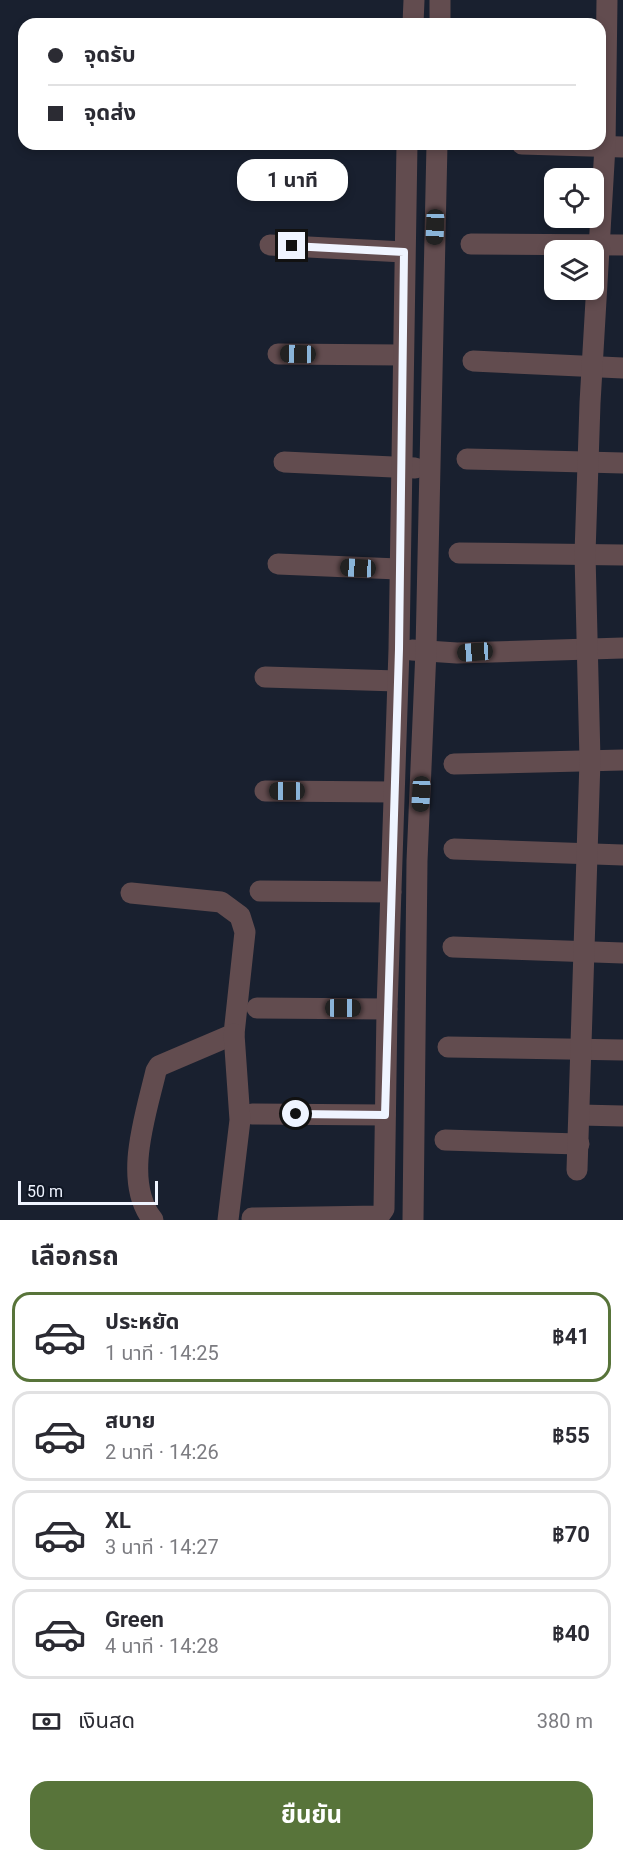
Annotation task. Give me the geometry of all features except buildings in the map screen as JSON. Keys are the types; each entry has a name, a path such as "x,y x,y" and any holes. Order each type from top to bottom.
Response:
{"street":[{"path":"413,18 414,0"},
{"path":"440,0 440,18"},
{"path":"599,240 614,147 608,0"},
{"path":"252,1218 379,1216 382,1214 399,649 398,570 403,467 402,355 407,150"},
{"path":"413,1220 417,861 426,650 428,468 437,150"},
{"path":"471,244 544,244"},
{"path":"604,244 623,245"},
{"path":"270,245 404,252"},
{"path":"577,1170 590,760 585,555 595,300"},
{"path":"278,354 402,355"},
{"path":"473,361 623,368"},
{"path":"467,459 623,463"},
{"path":"284,462 428,468"},
{"path":"459,553 623,555"},
{"path":"278,564 398,570"},
{"path":"399,649 457,653 623,648"},
{"path":"265,677 397,681"},
{"path":"454,764 623,760"},
{"path":"265,791 393,792"},
{"path":"453,849 623,855"},
{"path":"260,891 391,892"},
{"path":"131,893 221,902 240,916 244,932 234,1034 240,1120 228,1220"},
{"path":"453,947 585,954 623,953"},
{"path":"257,1008 387,1009"},
{"path":"153,1220 148,1214 137,1176 138,1149 156,1071 159,1066 234,1034"},
{"path":"448,1047 623,1050"},
{"path":"252,1114 385,1115"},
{"path":"580,1115 623,1116"},
{"path":"445,1140 579,1144"}],"route":[{"path":"292,246 404,252 403,467 398,570 399,649 385,1115 296,1114"}]}
